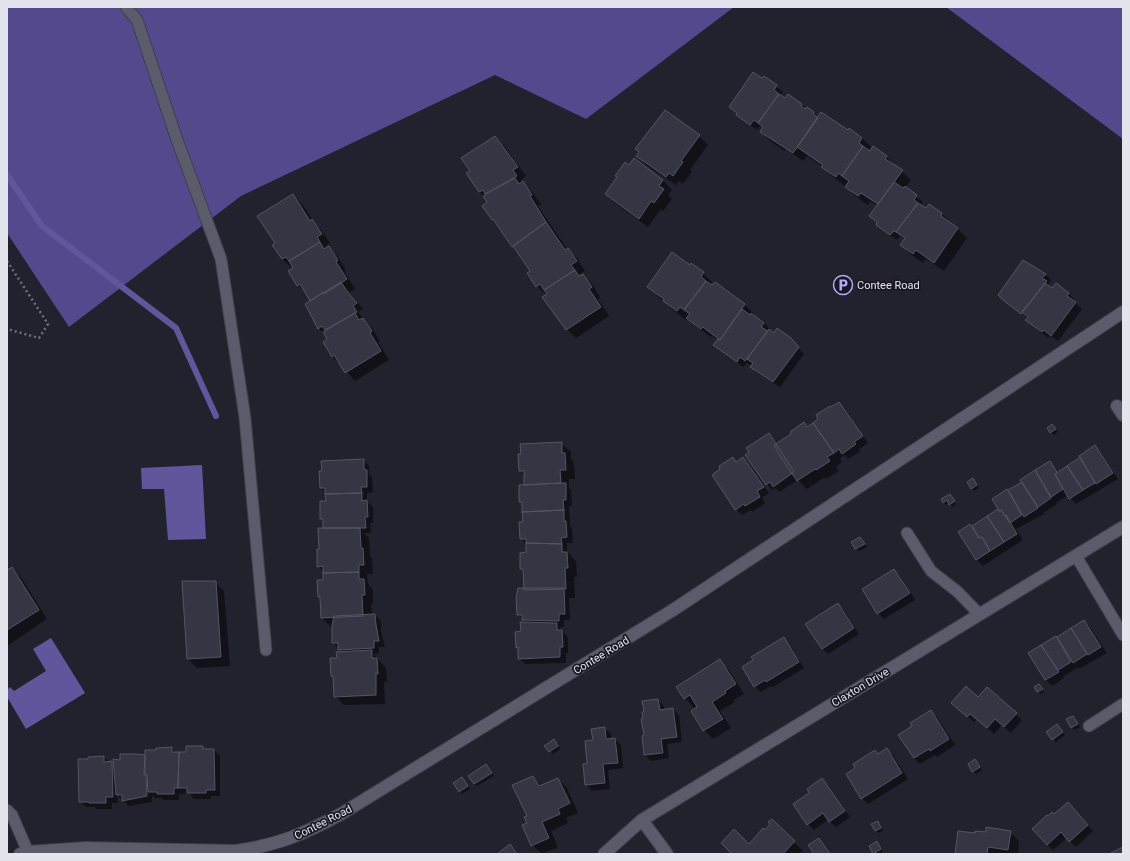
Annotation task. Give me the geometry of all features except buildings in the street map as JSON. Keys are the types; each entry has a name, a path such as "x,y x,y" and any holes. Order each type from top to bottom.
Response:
{"street":[{"name":"Contee Road","path":"24,853 85,848 236,851 281,842 321,825 673,610 1123,312"},
{"name":"Claxton Drive","path":"604,854 642,820 1123,527"},
{"path":"642,820 667,854"}],"lane":[{"path":"126,7 137,20 176,137 222,259 245,418 266,650"},
{"path":"907,532 931,571 958,592 979,614"},
{"path":"1076,556 1123,635"},
{"path":"1089,726 1123,704"},
{"name":"Contee Road","path":"7,810 12,815 24,853"}],"path":[{"path":"7,261 48,324 39,338 7,329"}],"shaded area":[{"path":"7,7 734,7 586,119 495,75 241,196 69,327 7,233"},
{"path":"946,7 1123,7 1123,139"},
{"path":"202,465 206,539 168,540 164,489 142,489 141,468"},
{"path":"51,638 85,693 26,729 7,697 7,690 10,687 14,691 46,671 33,649"}],"waterway":[{"path":"7,175 42,226 176,328 216,416"}],"place":[{"name":"Contee Road","path":"843,285"}]}
